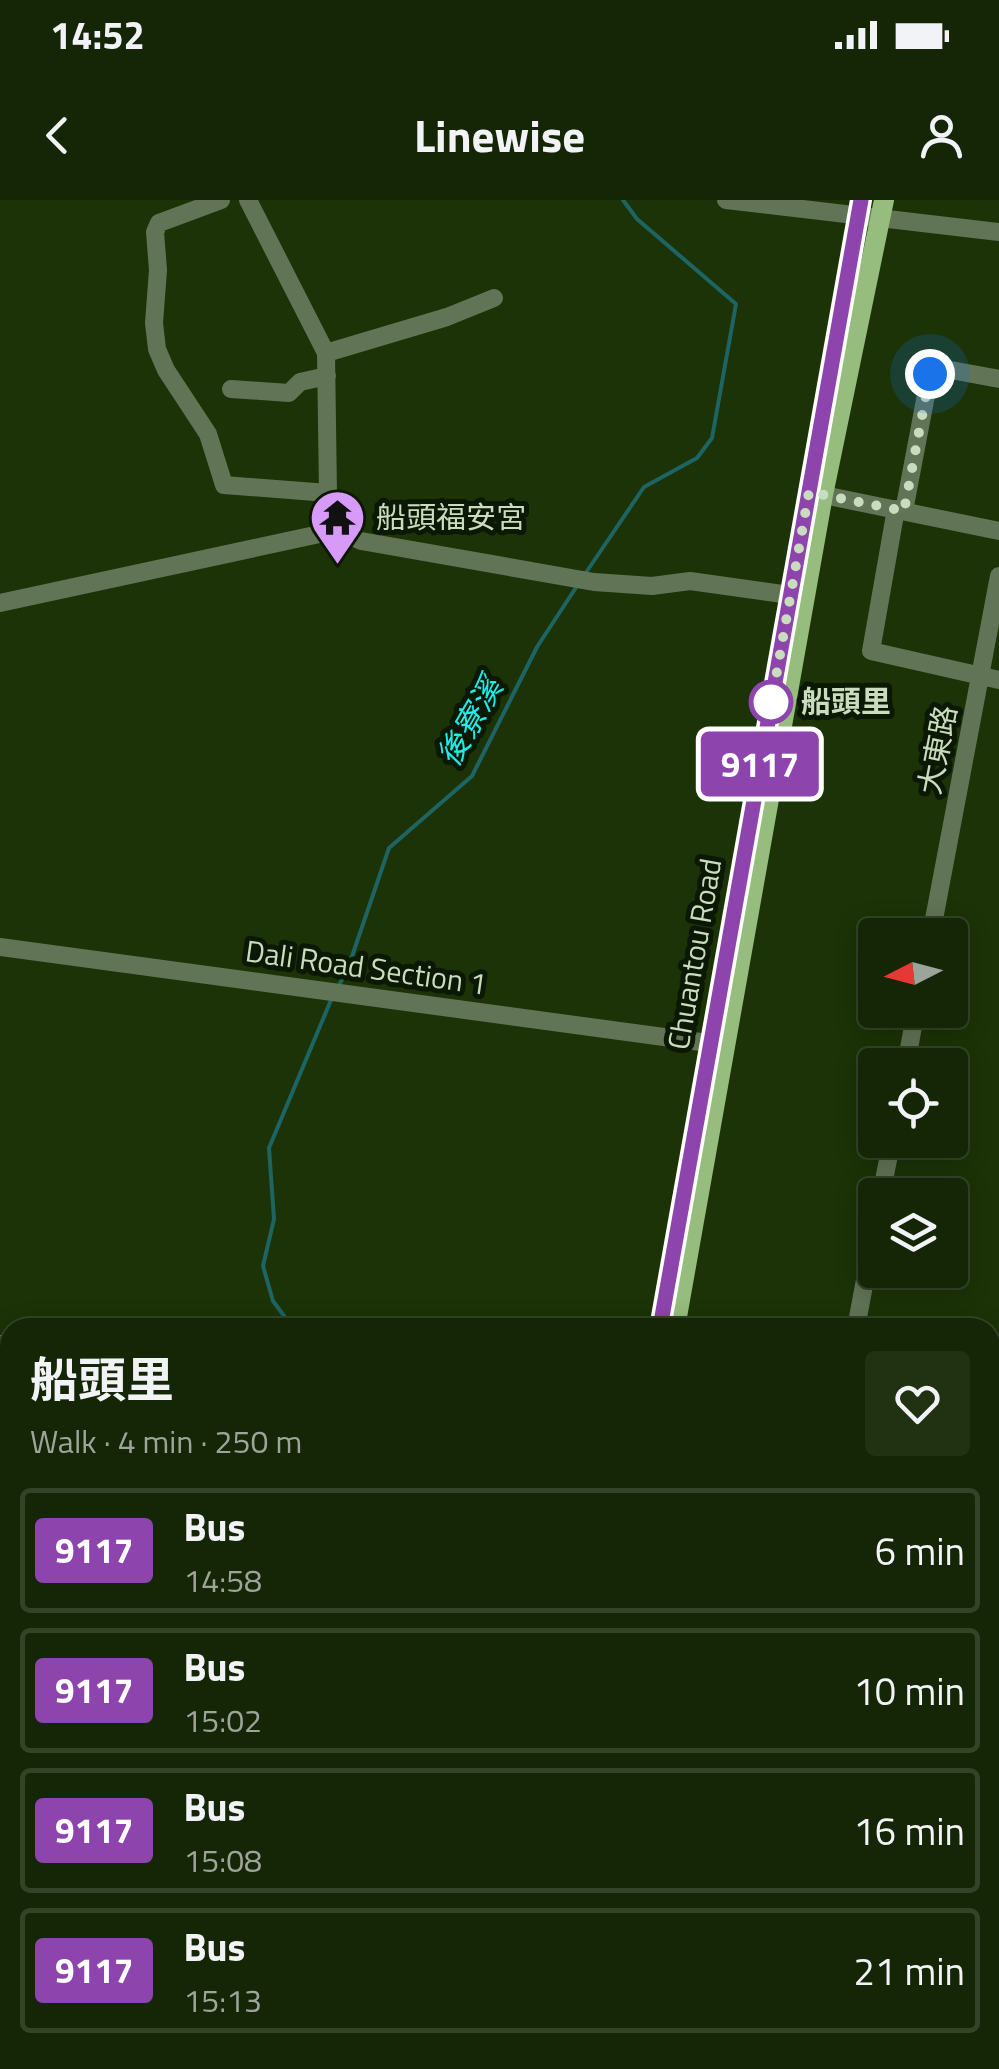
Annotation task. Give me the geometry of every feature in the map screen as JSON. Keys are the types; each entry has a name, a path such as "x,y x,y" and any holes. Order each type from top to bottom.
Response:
{"main road":[{"name":"Chuantou Road","path":"662,1318 717,1044 799,595 859,208"},
{"name":"Chuantou Road","path":"816,493 882,208"},
{"name":"Chuantou Road","path":"676,1318 717,1044"}],"street":[{"path":"221,200 159,223 155,232 157,349 166,370 208,434 224,485 328,494"},
{"path":"248,200 326,353 328,494 338,530"},
{"path":"726,200 882,208 999,232"},
{"path":"326,353 447,317 494,298"},
{"path":"999,379 940,368 930,374 871,651 999,680"},
{"path":"231,389 289,393 300,382 327,376"},
{"path":"816,493 999,532"},
{"path":"0,603 338,530 361,541 594,582 652,586 690,580 799,595"},
{"name":"大東路","path":"933,918 999,576"},
{"name":"Dali Road Section 1","path":"0,947 717,1044"},
{"path":"858,1318 864,1288"}],"waterway":[{"name":"後寮溪","path":"585,574 644,487 697,458 712,438 736,304 637,219 623,200"},
{"name":"後寮溪","path":"338,987 389,848 472,776 537,647 577,586"},
{"name":"後寮溪","path":"286,1318 273,1301 263,1266 274,1219 269,1148 331,1000"}],"bus line":[{"name":"9117","path":"662,1318 861,200"}],"place":[{"name":"船頭福安宮","path":"337,567"},
{"name":"船頭里","path":"771,702"}],"route":[{"path":"771,702 809,492 904,511 930,374"}]}
